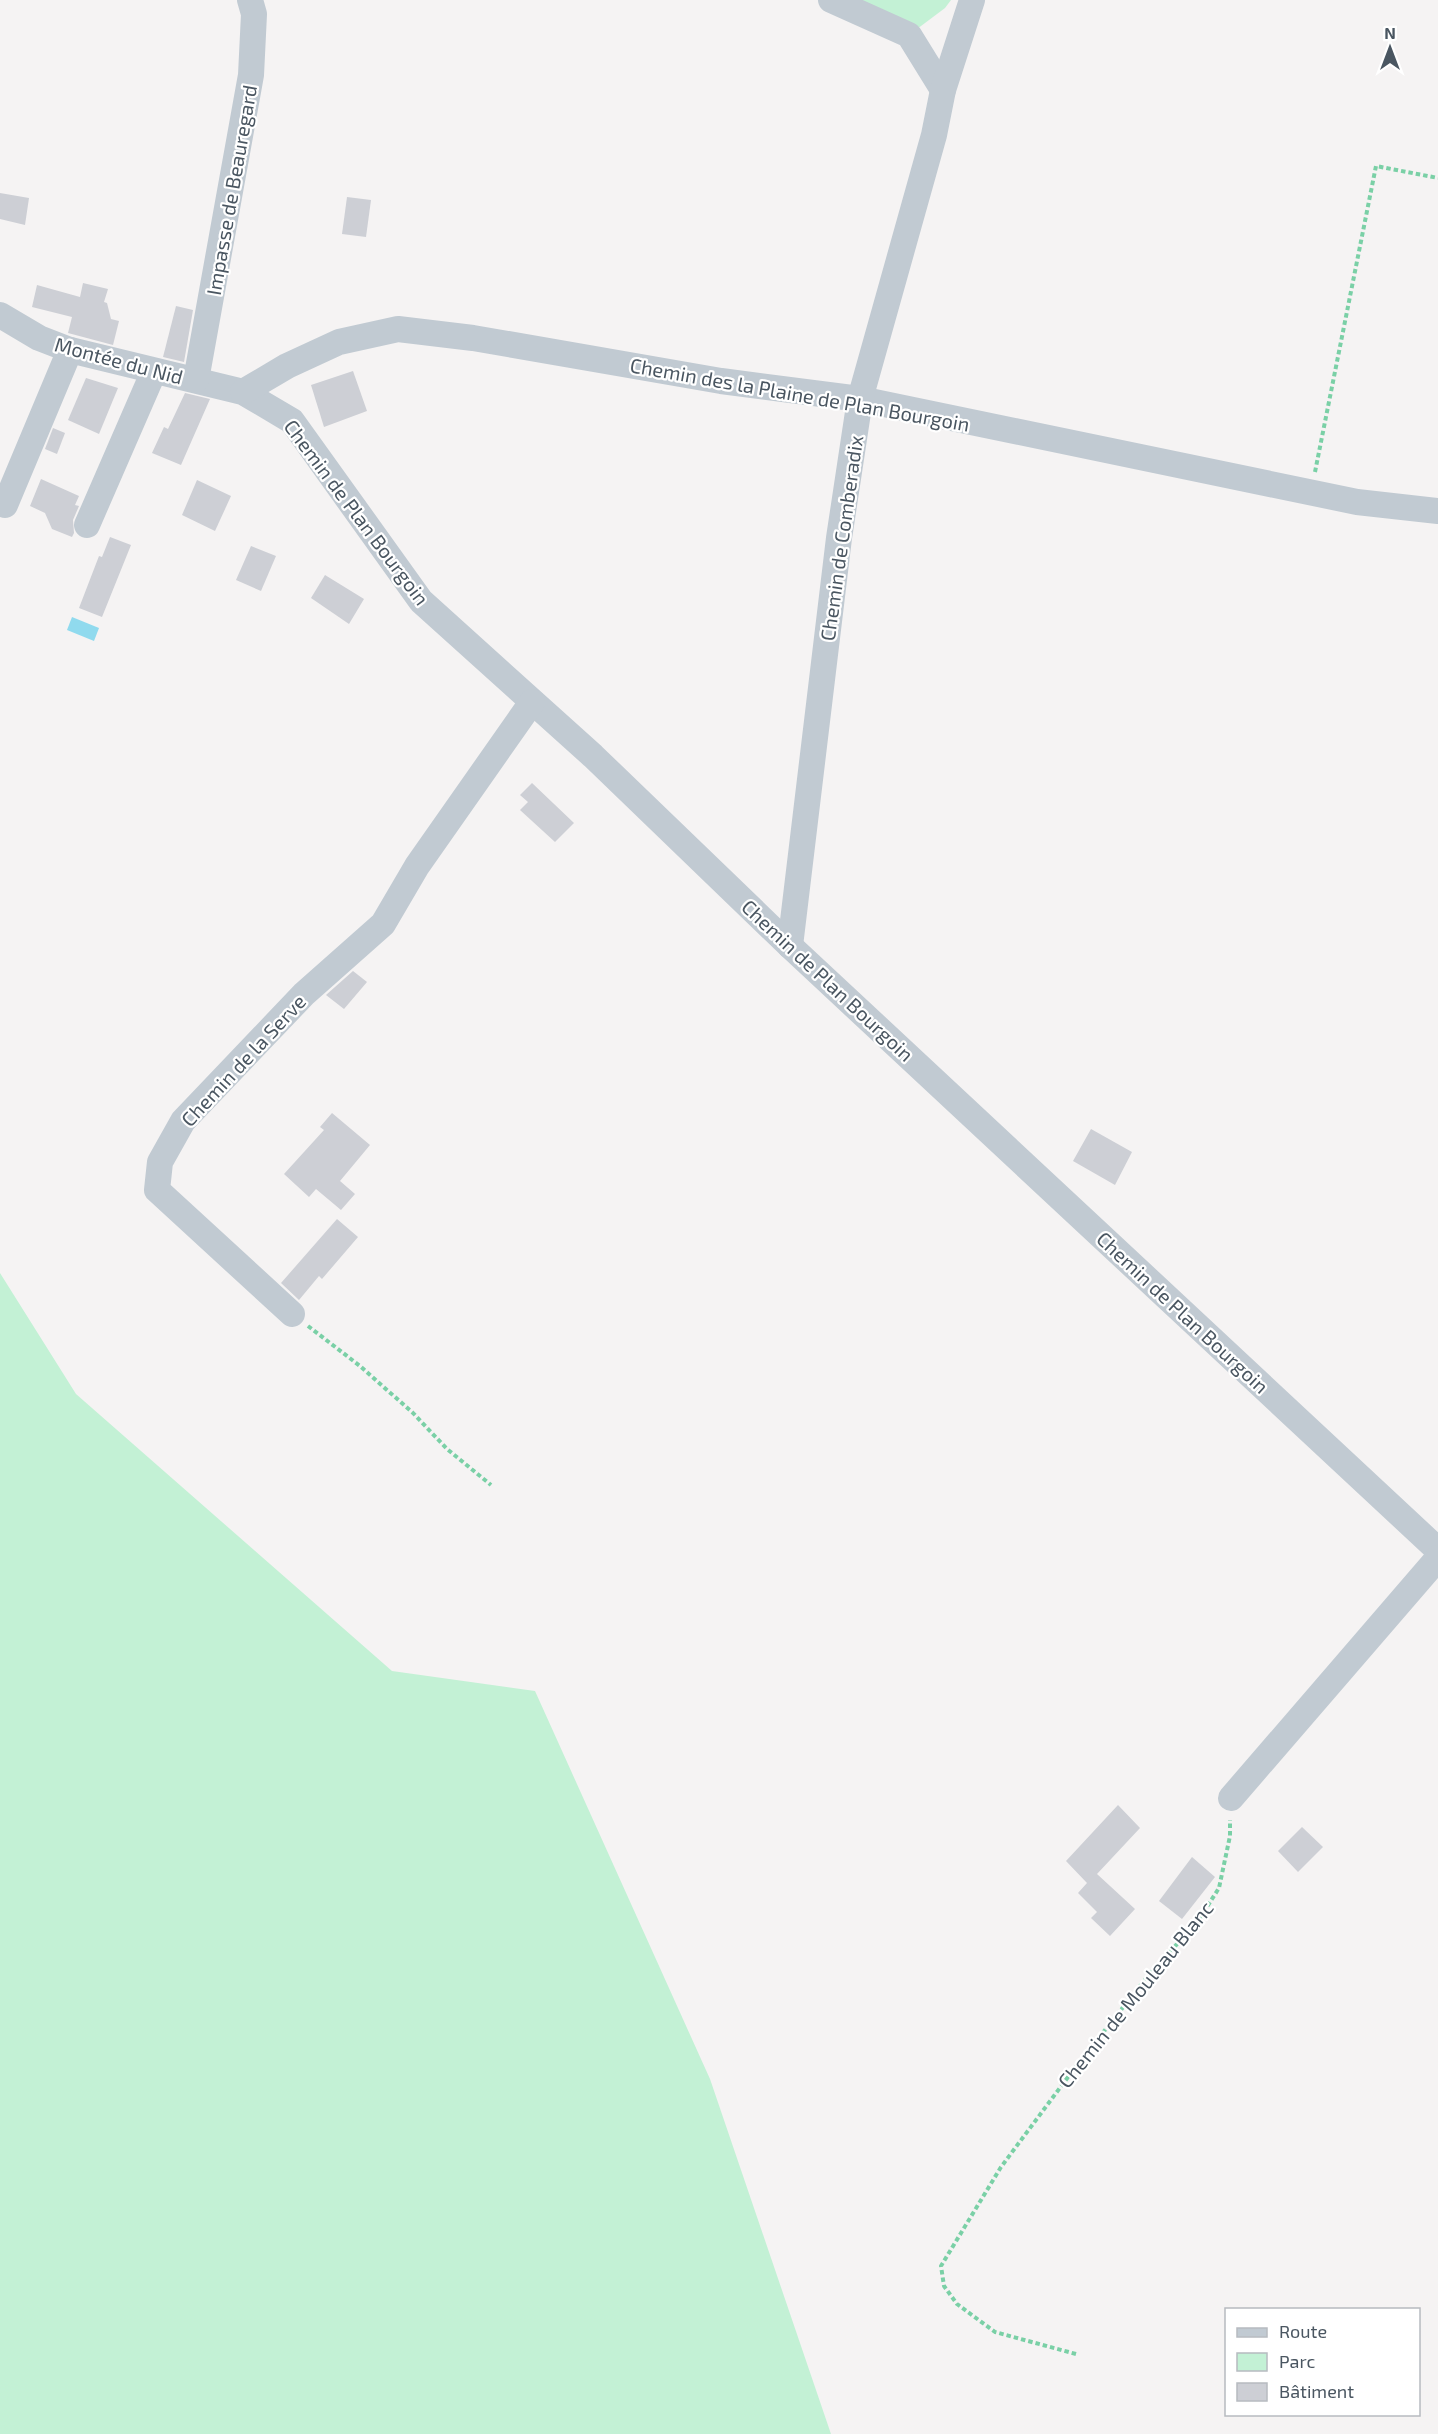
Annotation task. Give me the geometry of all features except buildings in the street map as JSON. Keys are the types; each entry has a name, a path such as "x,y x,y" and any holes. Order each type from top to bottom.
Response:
{"street":[{"name":"Impasse de Beauregard","path":"196,380 251,75 254,14 250,0"},
{"path":"831,0 909,35 943,90"},
{"name":"Chemin de Comberadix","path":"790,946 839,538 860,399 934,135 943,90 972,0"},
{"name":"Montée du Nid","path":"0,315 39,338 70,350 243,392"},
{"name":"Chemin des la Plaine de Plan Bourgoin","path":"243,392 288,366 339,342 398,329 472,338 721,381 860,399 1357,502 1438,511"},
{"path":"5,505 70,350"},
{"path":"87,525 154,371"},
{"name":"Chemin de Plan Bourgoin","path":"243,392 292,421 421,601 593,756 790,946 1438,1550"},
{"name":"Chemin de la Serve","path":"292,1314 157,1190 160,1162 183,1121 304,994 383,924 423,856 532,702"},
{"path":"1231,1798 1438,1558"}],"path":[{"path":"1310,492 1376,166 1438,178"},
{"path":"292,1314 360,1366 413,1413 447,1449 491,1485"},
{"name":"Chemin de Mouleau Blanc","path":"1076,2354 995,2332 957,2304 944,2286 941,2266 1008,2158 1146,1977 1198,1921 1219,1888 1230,1836 1231,1798"}],"green space":[{"path":"831,0 951,0 945,8 909,35"},
{"path":"0,1273 76,1394 392,1671 535,1691 710,2079 831,2434 0,2434"}],"water":[{"path":"72,617 99,628 94,641 67,630"}]}
